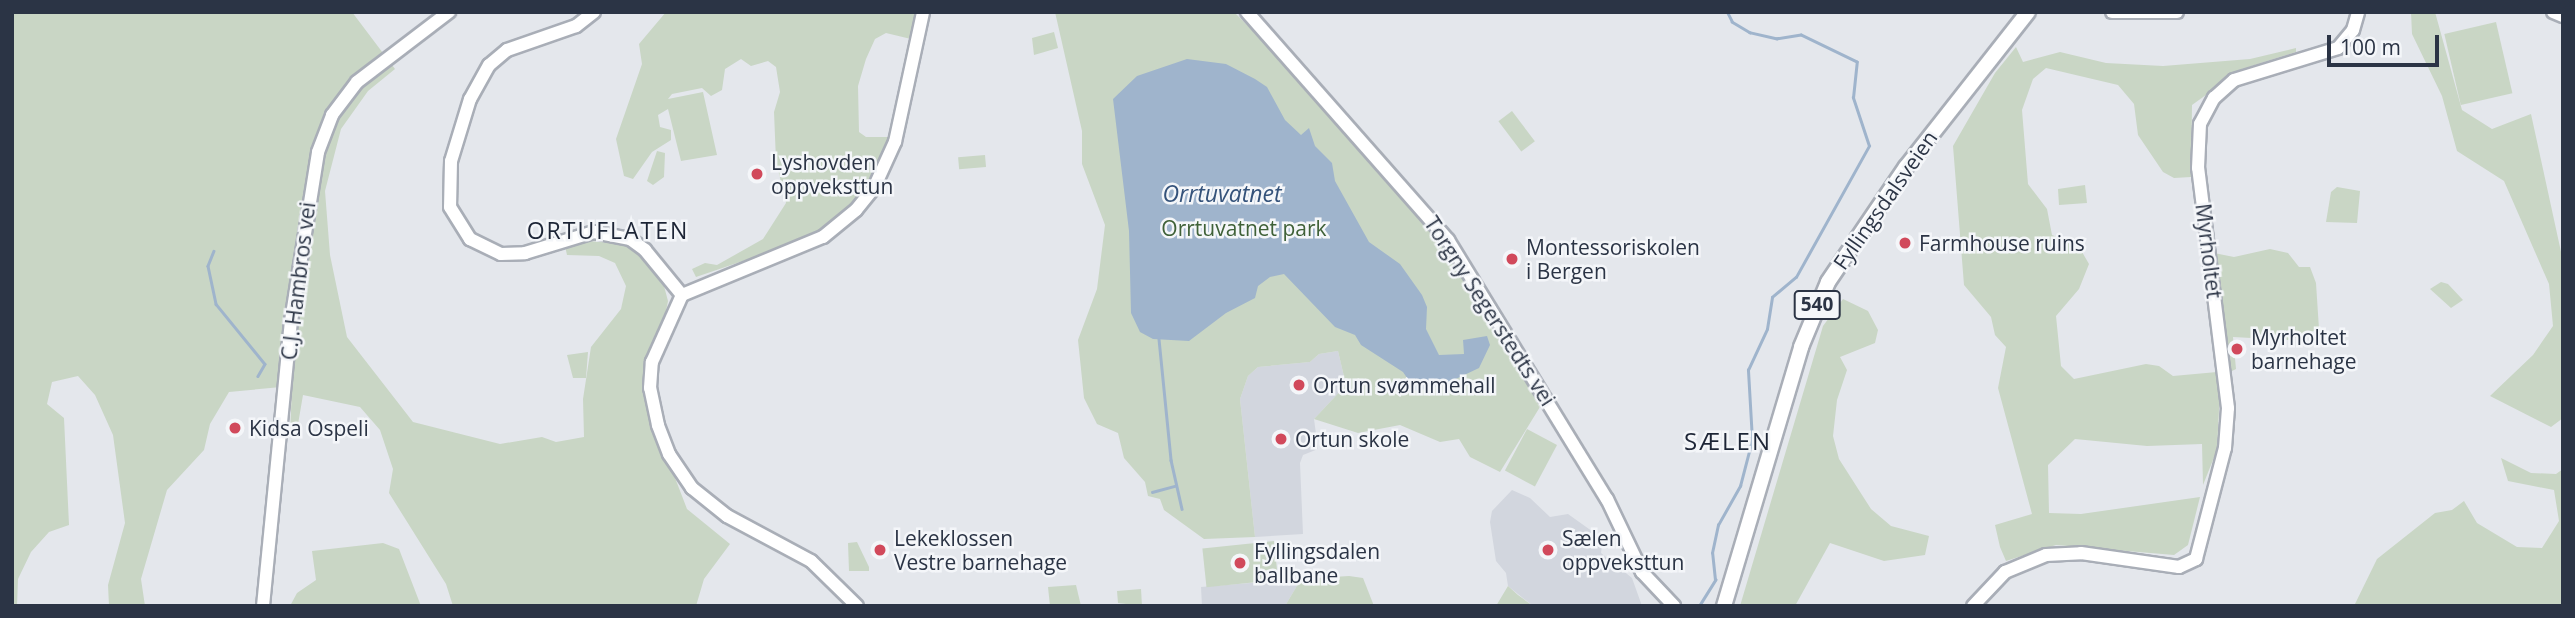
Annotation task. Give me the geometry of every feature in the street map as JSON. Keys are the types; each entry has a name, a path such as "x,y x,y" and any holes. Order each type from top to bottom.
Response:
{"main road":[{"name":"C.J. Hambros vei","path":"263,606 291,321 321,145 332,115 357,82 449,12"},
{"path":"594,12 576,26 507,50 484,71 470,99 449,172 452,215 477,244 508,255 587,233 622,236 645,250 682,295"},
{"path":"857,606 811,561 727,516 692,488 680,471 654,412 650,380 654,351 682,295 724,274 808,244 843,222 865,200 887,166 895,142 923,12"},
{"name":"Torgny Segerstedts vei","path":"1247,12 1448,240 1608,499 1642,572 1672,603"},
{"name":"Fyllingsdalsveien","path":"1996,47 2014,12"},
{"name":"Fyllingsdalsveien","path":"1724,606 1801,347 1828,282 1852,243 1996,47 2028,12"},
{"path":"2112,12 2177,12"},
{"name":"Myrholtet","path":"1973,606 2005,572 2046,555 2081,553 2179,567 2191,564 2197,556 2206,508 2225,448 2228,418 2197,150 2200,124 2214,98 2234,80 2338,48 2354,27 2355,12"},
{"path":"2553,12 2563,16"}],"shaded area":[{"name":"Ortun skole","path":"1338,351 1346,385 1314,419 1318,449 1303,455 1300,463 1303,534 1255,537 1240,399 1248,376 1258,367 1310,362 1319,354"},
{"name":"Sælen oppveksttun","path":"1512,490 1530,498 1550,517 1568,514 1603,539 1601,553 1632,578 1642,606 1533,606 1508,586 1506,573 1496,561 1490,522 1492,511"},
{"path":"1301,579 1285,606 1202,606 1201,587"}],"green space":[{"path":"12,12 352,12 395,69 368,91 341,129 325,191 330,255 347,337 413,422 500,444 542,437 556,442 584,437 583,399 591,347 621,309 626,286 615,263 599,256 567,255 565,246 588,241 613,243 626,245 640,256 664,286 668,301 647,405 687,509 730,544 704,579 696,606 453,606 446,584 389,493 393,469 380,430 360,407 303,395 296,436 290,435 292,386 229,392 210,424 204,450 167,490 141,579 145,606 109,606 108,585 125,523 113,435 95,395 78,376 52,382 47,404 64,418 69,525 49,532 31,552 18,579 17,606 12,606"},
{"path":"666,12 918,12 911,39 886,33 875,39 866,59 858,86 859,132 866,137 888,137 889,144 873,176 837,221 813,237 696,277 692,269 705,263 717,265 763,239 786,203 776,161 774,112 780,92 776,67 768,61 751,66 741,59 725,69 722,90 711,96 702,88 672,94 668,99 703,92 717,155 681,161 668,109 658,115 660,127 671,130 671,140 652,152 633,179 624,176 616,139 642,64 639,44"},
{"name":"Orrtuvatnet park","path":"1055,12 1234,12 1269,47 1443,243 1543,402 1500,472 1470,457 1459,439 1440,442 1400,425 1358,433 1314,419 1346,385 1338,351 1319,354 1310,362 1258,367 1248,376 1240,399 1255,537 1204,539 1164,510 1160,499 1148,496 1145,482 1124,458 1118,433 1097,424 1084,398 1078,340 1097,289 1105,225 1082,164 1082,131"},
{"path":"2411,12 2435,12 2462,110 2492,129 2531,114 2563,261 2563,418 2551,427 2490,396 2533,355 2553,326 2549,284 2504,181 2457,151 2442,96 2412,34"},
{"path":"2496,22 2512,93 2461,105 2444,34"},
{"path":"1054,32 1058,48 1034,55 1032,38"},
{"path":"2016,47 2023,62 2060,52 2106,63 2163,66 2250,59 2296,48 2296,52 2242,69 2192,105 2191,177 2174,178 2163,172 2138,135 2134,104 2118,85 2046,68 2033,79 2022,110 2028,184 2047,209 2052,235 2078,245 2089,264 2079,289 2056,316 2061,366 2074,379 2146,364 2159,366 2173,376 2217,372 2220,389 2217,450 2203,485 2202,444 2147,446 2075,439 2048,465 2049,513 2081,514 2200,497 2188,545 2174,555 2056,545 2006,561 2000,547 1995,525 2032,514 1998,388 2006,347 1995,335 1991,317 1964,285 1953,146 1995,73"},
{"path":"1512,111 1535,141 1521,152 1498,121"},
{"path":"657,151 665,153 664,177 653,185 647,181"},
{"path":"985,155 986,167 959,169 958,157"},
{"path":"2085,185 2087,203 2059,205 2058,189"},
{"path":"2337,187 2360,191 2357,223 2326,222 2331,192"},
{"path":"2270,249 2288,253 2299,267 2310,267 2316,283 2319,329 2288,340 2233,337 2236,369 2230,372 2214,253 2234,257"},
{"path":"2441,282 2448,284 2463,300 2451,308 2430,289"},
{"path":"1843,299 1868,311 1878,330 1875,343 1840,357 1847,370 1837,400 1833,436 1839,459 1871,509 1891,526 1929,536 1925,555 1884,561 1830,543 1795,606 1740,606 1823,326"},
{"path":"588,352 586,378 573,378 567,355"},
{"path":"1527,429 1557,445 1535,486 1505,470"},
{"path":"2501,458 2531,473 2556,474 2563,469 2563,606 2354,606 2377,559 2435,513 2452,510 2464,501 2477,523 2517,547 2542,548 2559,521 2554,490 2508,481"},
{"name":"Fyllingsdalen ballbane","path":"1274,541 1278,580 1206,587 1202,549"},
{"path":"857,542 869,571 849,571 848,543"},
{"path":"383,543 399,549 421,606 290,606 297,593 316,580 312,551"},
{"path":"1349,576 1363,578 1374,606 1285,606 1301,579"},
{"path":"1076,585 1081,606 1050,606 1048,587"},
{"path":"1508,586 1518,595 1533,606 1496,606"},
{"path":"1141,589 1142,606 1118,603 1117,591"}],"water":[{"name":"Orrtuvatnet","path":"1187,59 1226,64 1255,79 1267,87 1285,120 1301,135 1309,128 1315,146 1332,163 1335,181 1369,242 1400,264 1422,295 1427,307 1426,329 1439,355 1464,354 1463,340 1487,336 1490,345 1479,368 1443,385 1416,391 1403,372 1361,345 1355,335 1335,327 1284,274 1270,277 1258,286 1255,298 1226,313 1189,341 1153,339 1140,332 1131,313 1129,231 1113,99 1137,76"}],"waterway":[{"path":"1699,606 1715,580 1712,553 1718,525 1740,486 1752,440 1748,370 1767,329 1772,297 1796,277 1869,146 1853,98 1857,62 1801,35 1777,39 1750,33 1732,22 1727,12"},
{"path":"214,251 208,266 216,304 265,364 258,376"},
{"path":"1159,339 1171,460 1182,509"},
{"path":"1152,492 1175,486"}],"place":[{"name":"Lyshovden oppveksttun","path":"757,174"},
{"name":"Farmhouse ruins","path":"1905,243"},
{"name":"Montessoriskolen i Bergen","path":"1512,259"},
{"name":"Myrholtet barnehage","path":"2237,349"},
{"name":"Ortun svømmehall","path":"1299,385"},
{"name":"Kidsa Ospeli","path":"235,428"},
{"name":"Ortun skole","path":"1281,439"},
{"name":"Lekeklossen Vestre barnehage","path":"880,550"},
{"name":"Sælen oppveksttun","path":"1548,550"},
{"name":"Fyllingsdalen ballbane","path":"1240,563"}],"district":[{"name":"ORTUFLATEN","path":"608,230"},
{"name":"SÆLEN","path":"1728,441"}]}
